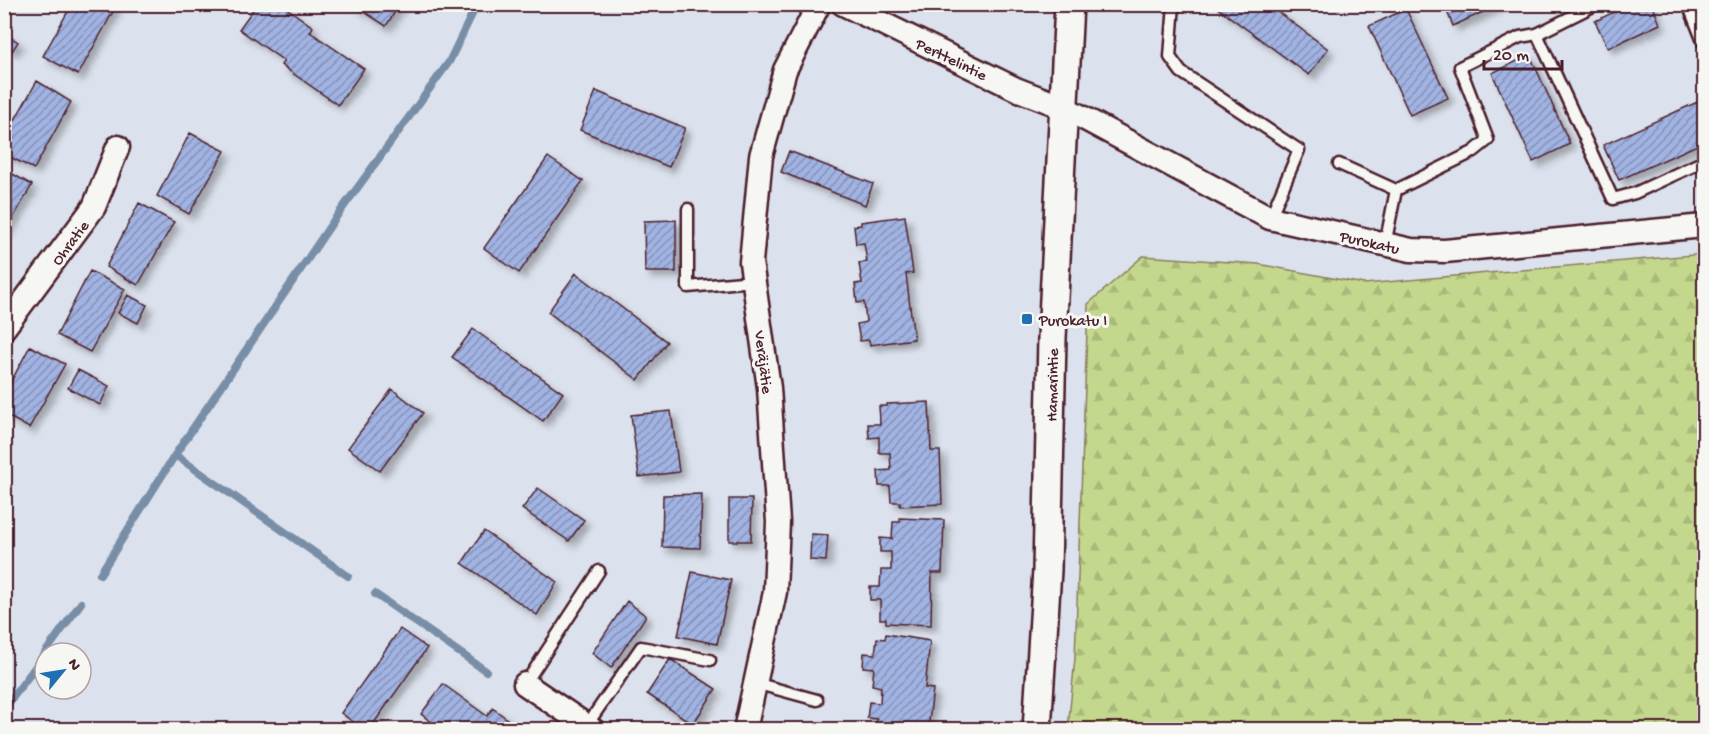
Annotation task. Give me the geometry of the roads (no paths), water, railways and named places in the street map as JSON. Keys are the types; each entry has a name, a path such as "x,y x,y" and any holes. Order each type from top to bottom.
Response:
{"street":[{"name":"Veräjätie","path":"745,729 775,592 778,522 769,388 751,262 761,156 785,70 819,4"},
{"name":"Perttelintie","path":"843,4 1016,89 1063,107"},
{"name":"Hamarintie","path":"1037,729 1047,570 1052,338 1069,4"},
{"name":"Purokatu","path":"1063,107 1270,218 1411,250 1445,251 1704,226"},
{"name":"Ohratie","path":"4,328 94,207 118,147"},
{"path":"525,684 590,727"}],"lane":[{"path":"1174,4 1170,57 1181,72 1299,150 1270,218"},
{"path":"1396,190 1473,152 1488,140 1460,67 1520,36 1538,34 1597,4"},
{"path":"1688,4 1704,44"},
{"path":"1538,34 1613,199 1635,193 1704,161"},
{"path":"1339,164 1396,190"},
{"path":"1385,244 1396,190"},
{"path":"688,209 688,286 753,281"},
{"path":"525,684 599,572"},
{"path":"590,727 641,648 710,660"},
{"path":"755,682 817,700"}],"waterway":[{"path":"100,574 175,455 334,220 449,62 477,4"},
{"path":"175,455 348,576"},
{"path":"375,594 486,671"},
{"path":"54,641 81,603"},
{"path":"4,709 33,670"}],"place":[{"name":"Purokatu I","path":"1027,319"}]}
